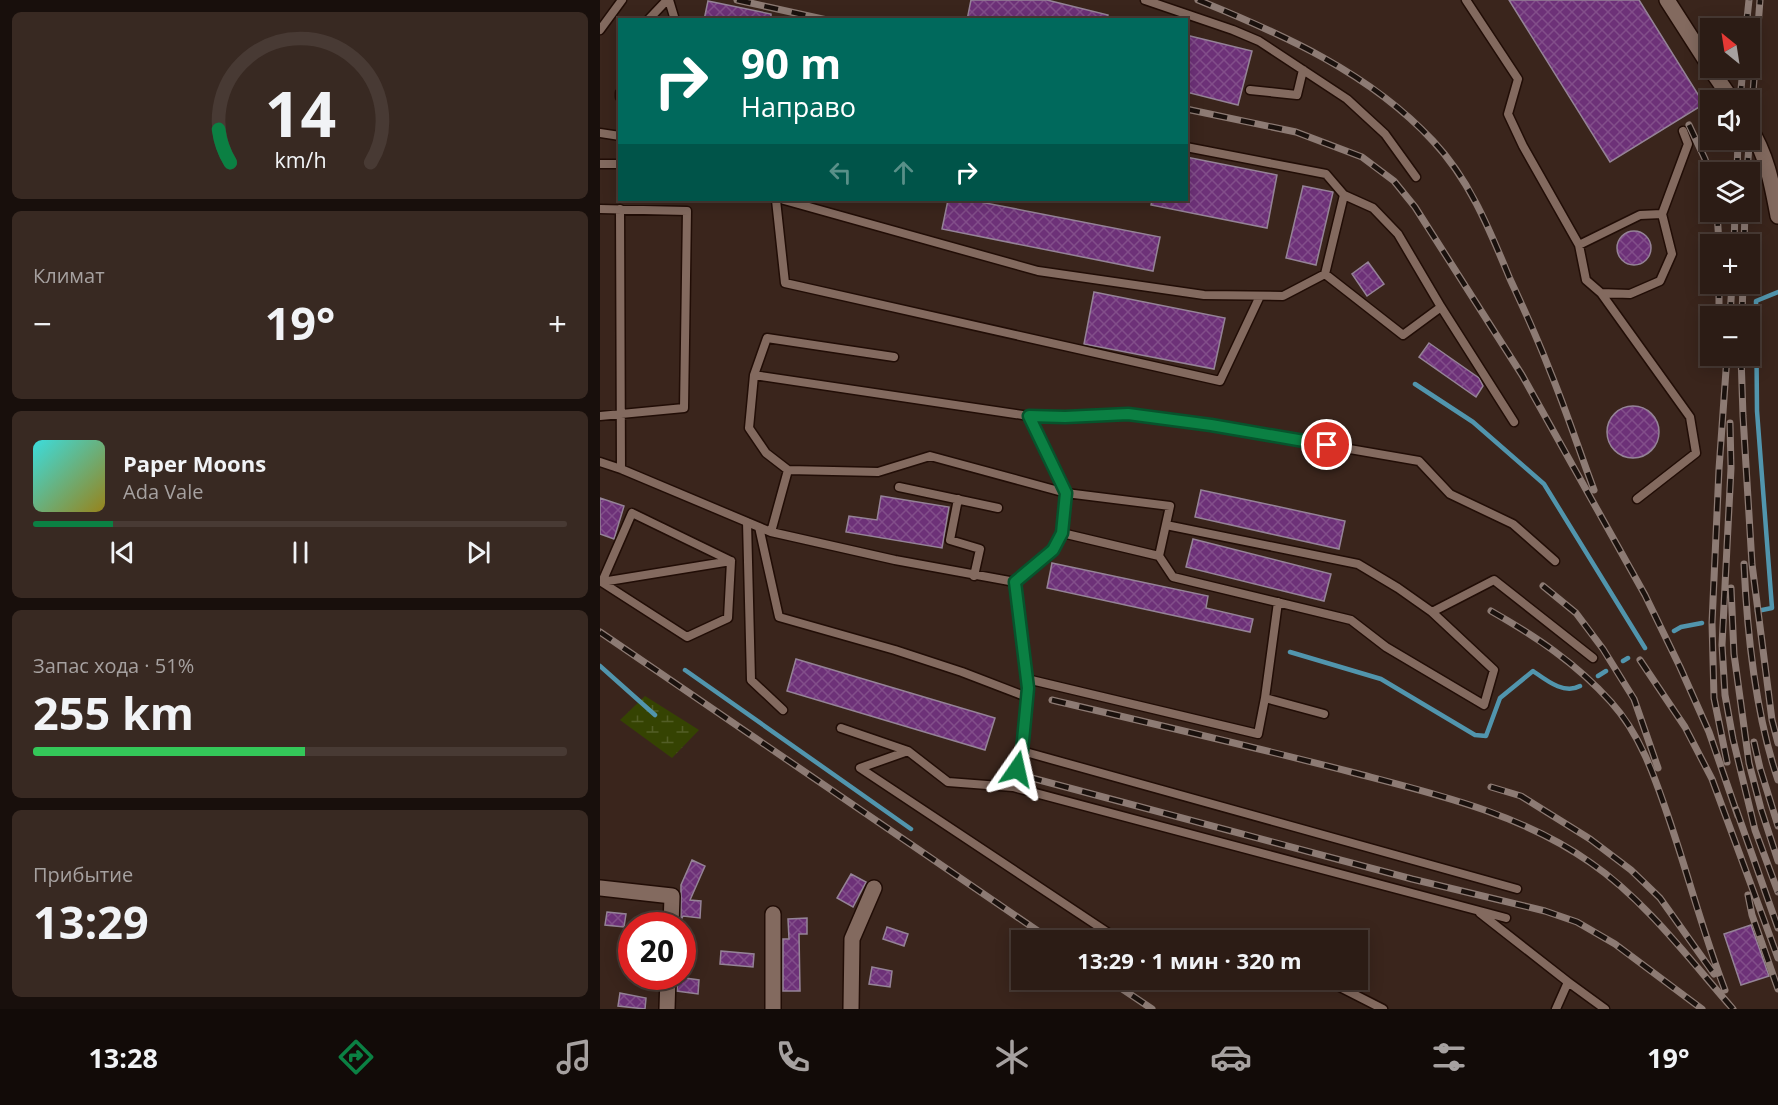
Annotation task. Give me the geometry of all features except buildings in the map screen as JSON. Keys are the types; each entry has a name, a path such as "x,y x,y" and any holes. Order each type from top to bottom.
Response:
{"street":[{"path":"1667,0 1700,51"},
{"path":"1760,143 1769,170 1778,216"},
{"path":"600,888 672,896 671,912"},
{"path":"851,1009 852,939 874,888"},
{"path":"773,914 773,1009"},
{"path":"667,1009 668,990"}],"lane":[{"path":"600,30 622,0"},
{"path":"650,18 668,0 674,18"},
{"path":"1145,0 1233,30 1258,41 1303,70 1347,99 1385,134 1416,177"},
{"path":"1466,0 1518,79 1508,114 1523,146 1579,245 1586,280 1601,293 1690,417 1696,453 1637,498"},
{"path":"1250,90 1296,94 1303,70"},
{"path":"1601,293 1630,294 1660,281 1672,254 1662,214 1688,144 1683,131"},
{"path":"600,133 618,136"},
{"path":"1188,147 1326,174 1344,195 1374,208 1398,234 1514,422"},
{"path":"600,164 618,164"},
{"path":"788,201 1038,271 1204,295 1283,296 1325,274 1344,195"},
{"path":"776,201 785,283 1220,381 1260,296"},
{"path":"600,208 687,211 684,408 600,416"},
{"path":"620,209 621,469"},
{"path":"1579,245 1640,214 1662,214"},
{"path":"1325,274 1403,335 1441,307"},
{"path":"894,357 767,338 754,375 749,428 766,453 788,470 878,472 930,456 1066,493 1170,506 1159,556"},
{"path":"754,375 1029,416 1128,414 1211,425 1419,461 1450,494 1513,524 1555,561"},
{"path":"600,462 771,532 974,576 1015,582 1053,550 1062,533 1066,493 1029,416"},
{"path":"771,532 788,470"},
{"path":"899,486 998,508"},
{"path":"958,499 950,540 980,549 974,576"},
{"path":"601,581 632,513 731,561"},
{"path":"747,522 751,680 783,710"},
{"path":"1062,533 1159,556 1173,577 1351,620 1386,646 1484,705 1494,670 1432,612 1358,564 1166,525"},
{"path":"759,527 779,617 895,650 1027,697"},
{"path":"601,581 687,637 728,618 731,561"},
{"path":"601,581 731,561"},
{"path":"1432,612 1494,580 1593,658"},
{"path":"1013,787 1022,751 1027,697 1027,679 1015,582"},
{"path":"1027,679 1258,734 1278,602"},
{"path":"1265,698 1324,714"},
{"path":"841,728 908,751 948,782 1013,787 1506,918"},
{"path":"908,751 860,768 1104,930"},
{"path":"1022,751 1517,889"},
{"path":"1477,910 1605,1009"},
{"path":"1556,1009 1568,982"},
{"path":"1346,990 1383,1009"}],"green space":[{"path":"645,696 699,730 672,758 620,720"}],"waterway":[{"path":"1757,611 1772,608 1757,411 1756,301 1778,292"},
{"path":"1415,384 1473,422 1544,484 1645,648"},
{"path":"1674,631 1681,627 1702,623"},
{"path":"1290,652 1381,679 1475,735 1486,736 1500,698 1533,671 1562,688 1580,686"},
{"path":"1623,661 1628,658"},
{"path":"600,666 655,715"},
{"path":"685,670 911,829"},
{"path":"1598,676 1606,671"}],"railway":[{"path":"737,0 818,18"},
{"path":"1198,0 1293,42 1353,75 1408,117 1446,156 1468,189 1495,243 1562,400 1594,490"},
{"path":"1747,18 1749,0"},
{"path":"1748,162 1760,0"},
{"path":"1741,90 1742,78"},
{"path":"1188,109 1296,132 1362,157 1394,181 1415,207 1522,375 1645,595 1709,732 1738,816"},
{"path":"1689,125 1706,162"},
{"path":"1737,162 1738,150"},
{"path":"1718,222 1718,234"},
{"path":"1734,234 1735,222"},
{"path":"1744,234 1745,222"},
{"path":"1719,294 1719,306"},
{"path":"1731,294 1731,306"},
{"path":"1742,306 1743,294"},
{"path":"1726,366 1712,623 1714,698 1727,762"},
{"path":"1741,366 1752,564 1772,720 1778,743"},
{"path":"1730,423 1731,468 1722,645 1725,695 1755,830 1778,892"},
{"path":"1744,564 1747,617 1758,701 1778,780"},
{"path":"1543,586 1576,613 1603,649 1634,699 1658,768"},
{"path":"1731,588 1734,654 1749,763 1778,861"},
{"path":"1491,611 1539,640 1584,675 1611,702 1630,728 1657,785 1725,990"},
{"path":"600,632 1036,930"},
{"path":"1640,660 1685,727 1712,779 1778,958"},
{"path":"1052,700 1416,789 1478,808 1536,831 1591,863 1630,895 1666,932 1733,1009"},
{"path":"1754,742 1778,826"},
{"path":"1028,777 1412,879 1545,911 1577,922 1615,944 1702,1009"},
{"path":"1491,787 1521,796 1590,839 1631,870 1660,898 1714,974"},
{"path":"1736,809 1778,928"},
{"path":"1748,895 1752,915 1778,989"},
{"path":"1124,990 1152,1009"}],"route":[{"path":"1017,769 1022,751 1028,688 1015,582 1053,550 1062,533 1066,493 1029,416 1128,414 1211,425 1327,445"}]}
